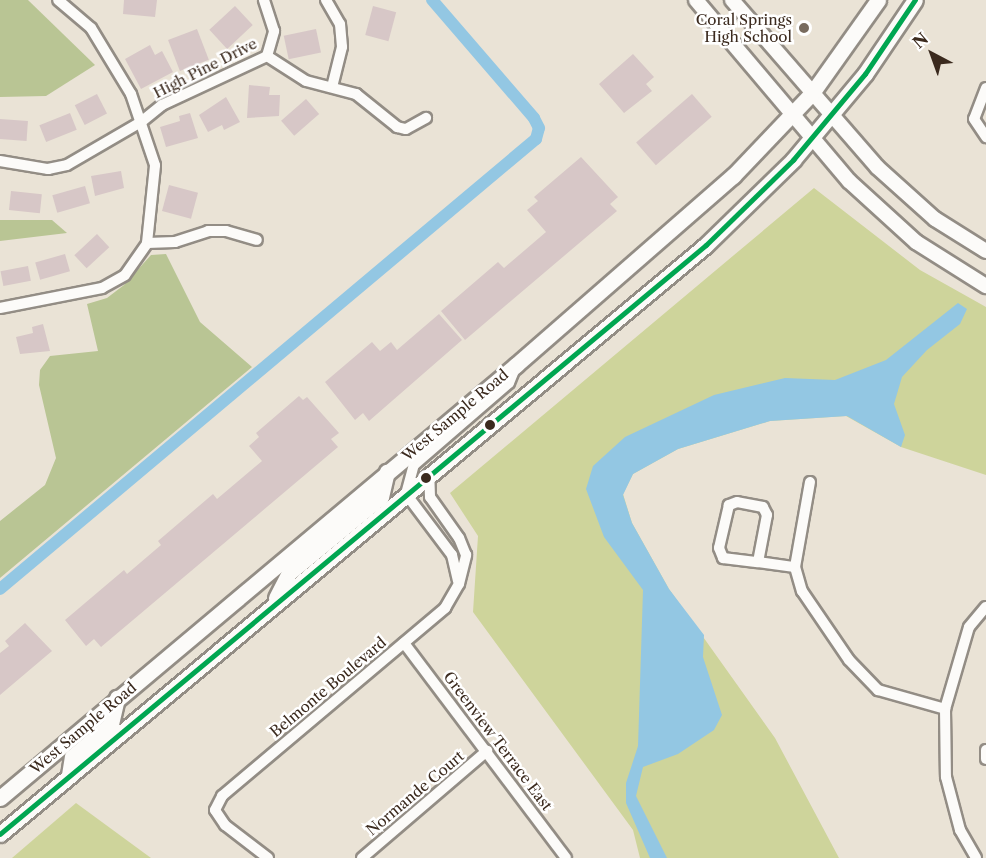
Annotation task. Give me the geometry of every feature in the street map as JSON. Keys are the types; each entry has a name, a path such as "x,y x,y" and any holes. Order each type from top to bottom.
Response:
{"main road":[{"path":"696,0 810,138 882,214 934,255 986,286"},
{"path":"732,0 831,116 909,196 986,251"},
{"name":"West Sample Road","path":"0,798 516,365 733,176 812,93 878,0"},
{"name":"West Sample Road","path":"0,834 706,245 831,116 865,74 915,0"},
{"path":"273,604 289,573 381,497 387,472"},
{"path":"69,775 72,757 111,724 117,698"}],"street":[{"path":"0,308 102,288 125,275 147,243 155,165 141,122 112,57 91,28 58,0"},
{"name":"High Pine Drive","path":"0,161 48,169 67,165 141,122 162,105 267,56 274,31 264,0"},
{"path":"326,0 340,24 342,47 332,87"},
{"path":"267,56 286,72 369,102 397,127 406,129 426,118"},
{"path":"986,88 974,119 986,136"},
{"path":"147,243 175,242 208,231 226,231 257,240"},
{"path":"459,584 452,555 406,494 414,465 509,383 516,365"},
{"name":"Belmonte Boulevard","path":"268,858 225,825 215,810 222,796 445,608 459,584 466,555 459,538 430,497 429,474"},
{"path":"810,482 795,567 802,591 855,670 878,690 945,709"},
{"path":"758,562 767,515 763,507 737,502 729,505 719,548 723,558 795,567"},
{"path":"976,858 960,830 946,777 945,709 969,627 986,607"},
{"name":"Greenview Terrace East","path":"404,643 488,751 566,858"},
{"path":"986,750 986,759"},
{"name":"Normande Court","path":"362,858 488,751"}],"green space":[{"path":"0,0 28,0 95,65 46,96 0,97"},
{"path":"814,188 920,270 986,307 986,475 901,447 846,416 770,421 678,449 633,474 623,494 632,523 669,589 775,738 839,858 640,858 633,830 473,612 478,536 450,493"},
{"path":"0,220 52,220 67,233 0,241"},
{"path":"166,254 200,322 252,367 0,578 0,521 45,485 56,458 39,385 40,370 50,356 98,351 87,304 107,298 124,285 151,255"},
{"path":"76,803 151,858 12,858"}],"water":[{"path":"958,303 967,309 960,324 927,350 902,377 894,404 905,435 901,447 847,416 770,421 678,449 633,474 623,495 632,523 669,589 704,635 703,657 722,715 714,730 678,754 643,767 636,796 667,858 650,858 626,803 626,783 638,746 643,590 604,537 586,489 593,466 625,437 714,395 785,378 835,380 886,360"}],"building":[{"path":"124,0 157,0 155,17 123,14"},
{"path":"235,6 253,25 227,49 209,30"},
{"path":"373,6 396,12 388,41 365,35"},
{"path":"197,29 209,60 180,71 168,40"},
{"path":"316,29 321,52 289,59 284,36"},
{"path":"150,45 155,55 162,51 173,72 141,89 125,59"},
{"path":"633,54 654,77 646,84 652,91 624,113 599,84"},
{"path":"249,85 270,87 269,95 280,95 279,116 247,118"},
{"path":"97,94 107,114 85,125 75,105"},
{"path":"692,94 712,117 656,165 636,143"},
{"path":"226,97 240,122 224,130 222,125 208,132 199,115"},
{"path":"306,99 319,114 294,136 281,121"},
{"path":"70,113 77,130 46,142 39,125"},
{"path":"190,113 198,138 166,147 160,127 180,121 179,116"},
{"path":"0,119 28,121 27,141 0,139"},
{"path":"581,157 618,197 610,204 617,211 465,340 441,311 498,262 504,268 546,232 527,210 538,201 534,197"},
{"path":"121,171 124,188 95,196 91,176"},
{"path":"169,185 198,193 191,219 162,211"},
{"path":"85,186 90,203 57,213 52,195"},
{"path":"11,191 42,194 40,213 9,210"},
{"path":"97,234 109,247 87,268 74,255"},
{"path":"65,254 70,271 40,280 35,263"},
{"path":"28,266 31,281 3,286 1,271"},
{"path":"439,314 462,340 369,421 363,413 355,420 325,382 372,342 380,351 391,342 397,350"},
{"path":"43,324 50,351 20,354 16,337 33,333 32,327"},
{"path":"299,396 303,400 307,397 339,433 331,439 338,447 101,647 94,639 86,646 65,620 124,570 127,574 161,545 158,541 213,494 217,499 262,461 249,446 259,437 256,433"},
{"path":"25,623 52,651 0,695 0,653 9,646 5,641"}],"waterway":[{"path":"0,589 536,139 539,128 534,118 432,0"}],"transit line":[{"path":"0,834 706,245 793,160 865,74 915,0"}],"place":[{"name":"Coral Springs High School","path":"804,28"}]}
